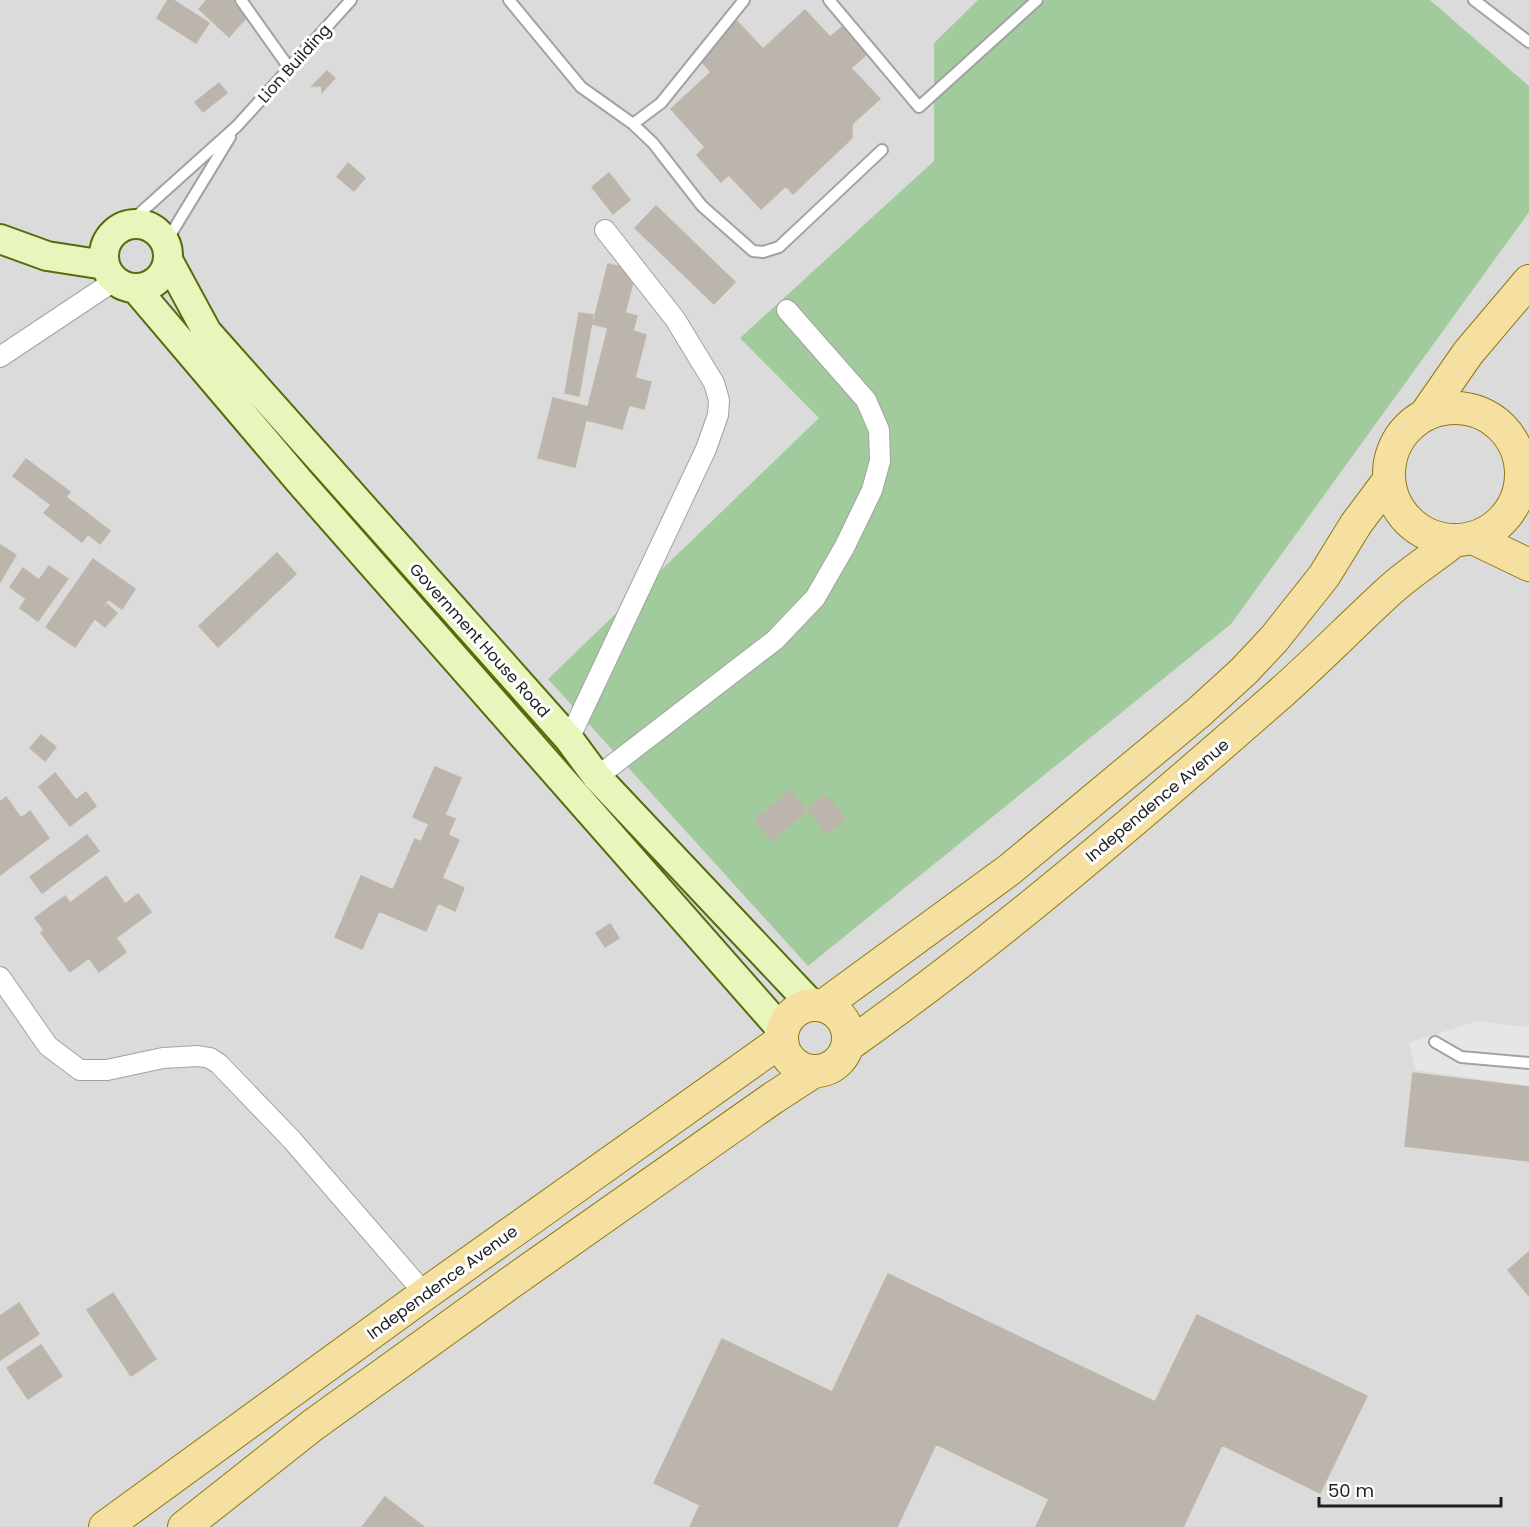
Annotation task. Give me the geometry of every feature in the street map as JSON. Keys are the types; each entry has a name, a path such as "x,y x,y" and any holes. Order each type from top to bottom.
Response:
{"main road":[{"path":"1425,415 1468,353 1529,281"},
{"path":"1464,539 1488,531 1501,522 1524,489 1516,448 1507,432 1494,420 1478,411 1460,407 1442,409 1425,415 1401,435 1390,464 1389,480 1394,499 1404,516 1418,529 1436,538 1464,539 1529,565"},
{"path":"817,1005 1009,870 1244,672 1274,639 1324,576 1356,524 1389,480"},
{"name":"Independence Avenue","path":"847,1046 906,1004 1008,925 1140,816 1301,676 1389,591 1464,539"},
{"path":"184,1527 313,1425 510,1283 773,1098 813,1072 834,1065 847,1046 848,1033 843,1021 835,1011 817,1005 801,1007 793,1013 782,1036 783,1050 795,1065 813,1072"},
{"name":"Independence Avenue","path":"105,1527 782,1036"}],"street":[{"path":"0,239 118,278 154,284 161,278 167,251 151,227 129,224 117,229 108,239 104,252 118,278"},
{"path":"569,739 706,449 718,415 719,400 714,383 675,319 605,230"},
{"name":"Government House Road","path":"167,251 207,332 569,739 597,777 817,1005"},
{"path":"0,357 118,278"},
{"name":"Government House Road","path":"118,278 300,482 782,1036"},
{"path":"597,777 775,640 815,598 845,546 872,490 880,461 879,430 866,400 787,310"},
{"path":"300,482 323,464"},
{"path":"0,977 48,1046 80,1070 107,1070 163,1058 198,1056 210,1058 219,1064 292,1140 425,1294"}],"lane":[{"path":"241,0 290,69"},
{"name":"Lion Building","path":"129,224 237,126 351,0"},
{"path":"509,0 581,87 633,124 653,143 702,206 753,251 763,252 779,247 882,150"},
{"path":"633,124 661,103 744,0"},
{"path":"830,0 919,107 1037,0"},
{"path":"1474,0 1529,42"},
{"name":"Lion Building","path":"167,251 237,126"},
{"path":"1435,1042 1461,1057 1529,1063"}],"shaded area":[{"path":"0,0 1529,0 1529,1527 0,1527"},
{"path":"1477,1021 1529,1027 1529,1086 1416,1070 1409,1043"}],"green space":[{"path":"978,0 1430,0 1529,86 1529,212 1231,624 808,966 548,679 819,418 740,338 934,161 934,43"}],"building":[{"path":"168,0 173,0 209,23 196,43 157,18"},
{"path":"207,0 245,0 254,9 229,37 199,9"},
{"path":"805,10 830,37 842,27 867,54 851,68 880,99 852,124 852,138 793,194 786,186 761,209 729,175 721,182 697,155 705,147 671,109 711,72 700,60 736,20 763,49"},
{"path":"327,71 335,78 322,92 322,86 312,86"},
{"path":"219,83 227,93 203,112 195,102"},
{"path":"348,163 365,178 354,191 337,177"},
{"path":"609,173 630,200 613,214 592,187"},
{"path":"656,206 735,282 714,304 635,228"},
{"path":"608,264 636,270 625,313 637,316 633,331 646,335 635,378 651,382 644,409 629,405 622,429 586,420 575,467 538,458 553,398 588,407 608,328 593,324"},
{"path":"579,313 593,315 579,396 565,393"},
{"path":"26,459 70,492 66,497 110,531 100,544 88,534 82,542 44,513 51,505 13,476"},
{"path":"0,545 16,555 0,582"},
{"path":"277,553 296,574 218,647 199,626"},
{"path":"93,559 135,589 122,609 108,599 75,647 46,627"},
{"path":"49,566 68,579 38,621 20,608 26,599 10,587 23,568 39,580"},
{"path":"107,604 117,613 105,627 95,619"},
{"path":"41,735 56,747 45,761 30,748"},
{"path":"435,767 461,778 445,815 455,819 448,835 459,840 442,878 464,888 455,911 438,903 426,931 379,911 362,949 335,937 361,876 393,890 415,839 421,842 429,824 413,817"},
{"path":"55,773 76,800 86,792 96,806 70,826 39,787"},
{"path":"790,790 807,810 772,841 755,820"},
{"path":"826,795 845,819 827,834 808,810"},
{"path":"6,797 21,818 30,811 49,838 0,875 0,802"},
{"path":"87,835 99,851 42,893 30,877"},
{"path":"106,876 125,904 138,894 151,912 116,938 126,952 99,972 89,958 70,972 41,933 44,930 35,918 65,896 70,903"},
{"path":"610,924 619,938 605,947 596,933"},
{"path":"1413,1073 1529,1087 1529,1161 1405,1146"},
{"path":"1529,1252 1529,1296 1508,1270"},
{"path":"888,1274 1155,1402 1197,1315 1367,1396 1320,1493 1222,1445 1183,1527 1036,1527 1049,1499 936,1444 897,1527 690,1527 700,1505 654,1483 722,1339 832,1392"},
{"path":"113,1293 156,1359 131,1376 87,1310"},
{"path":"19,1303 39,1334 0,1360 0,1316"},
{"path":"41,1345 62,1376 28,1399 7,1368"},
{"path":"385,1497 424,1527 362,1527"}]}
